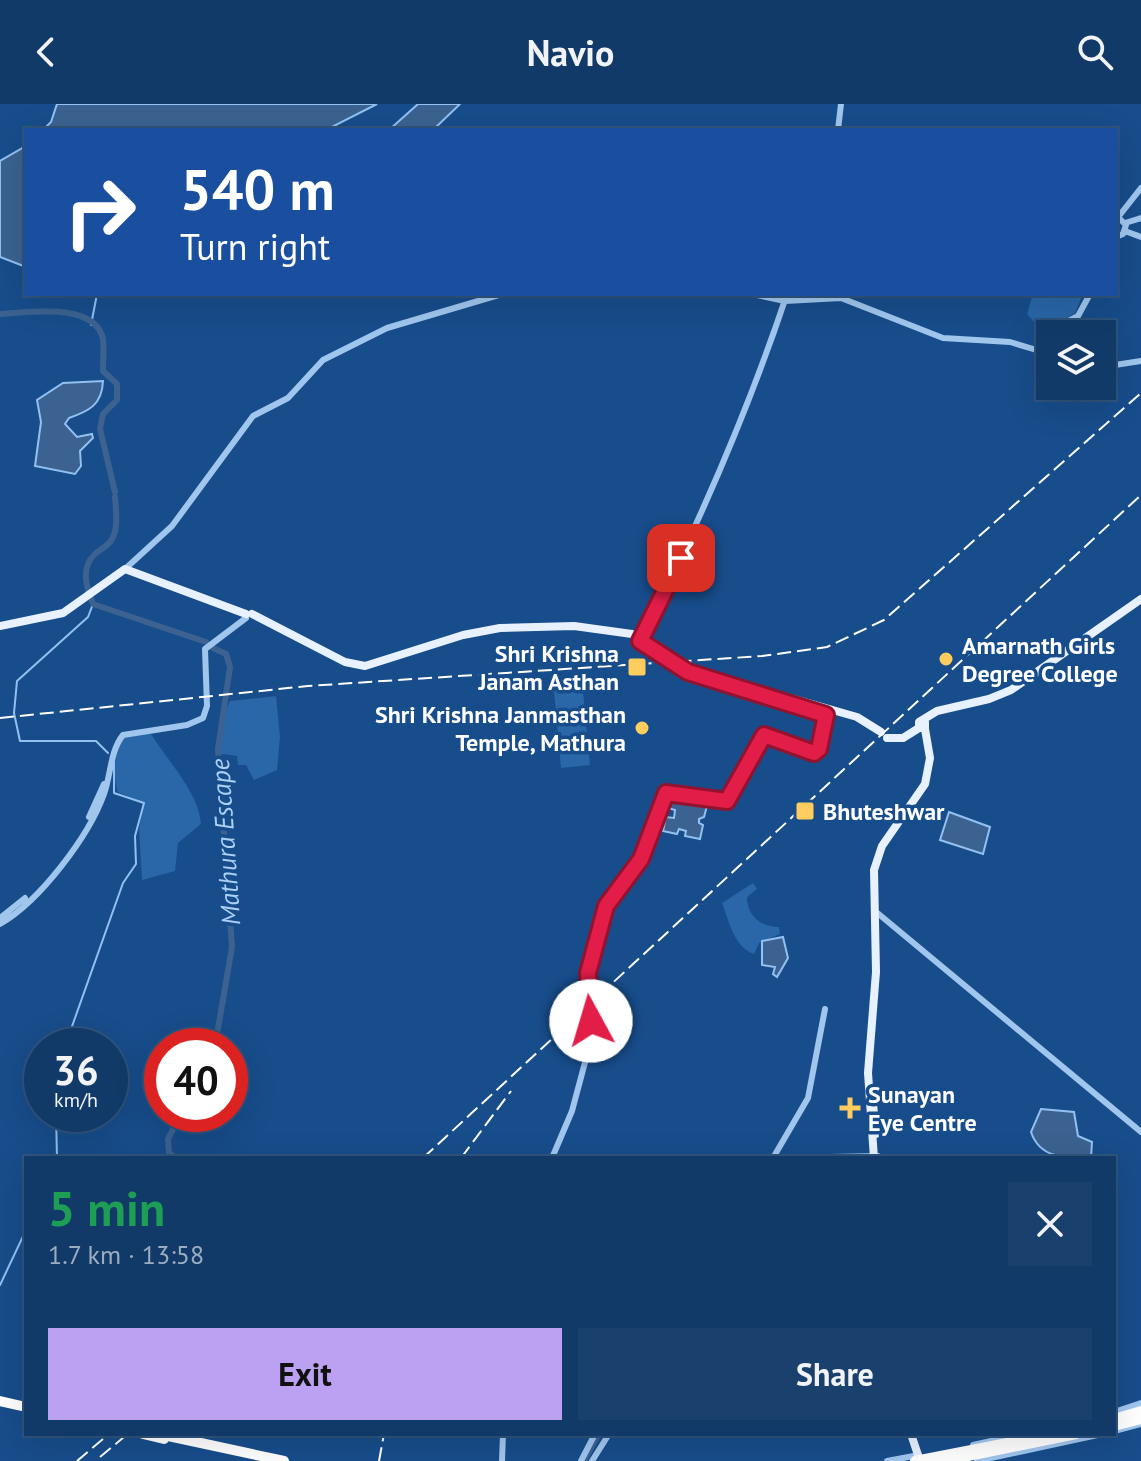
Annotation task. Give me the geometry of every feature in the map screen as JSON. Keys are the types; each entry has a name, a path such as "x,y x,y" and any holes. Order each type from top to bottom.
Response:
{"highway":[{"path":"0,1399 24,1405"},
{"path":"1117,1421 1141,1411"},
{"path":"1117,1421 1141,1422"},
{"path":"152,1436 253,1458 284,1461"},
{"path":"167,1436 253,1458"},
{"path":"944,1461 1045,1436"},
{"path":"916,1459 1061,1436"}],"main road":[{"path":"0,626 53,617 85,599 125,569 248,616 355,665 374,665 463,635 504,628 574,626 637,637 688,672 867,721 884,735 903,738 925,724 937,711 989,699 1021,685 1141,602"},
{"path":"294,636 348,668 363,670 387,666 457,640 502,631 577,629 637,637"},
{"path":"876,1156 868,1073 876,972 877,854 921,791 927,775 930,746 925,724"},
{"path":"909,1436 916,1459"}],"street":[{"path":"838,128 841,104"},
{"path":"1125,231 1125,223 1118,216 1141,188"},
{"path":"1125,223 1141,218"},
{"path":"1125,231 1141,237"},
{"path":"1118,236 1125,231"},
{"path":"125,569 172,526 253,416 288,398 323,360 387,328 495,296"},
{"path":"1070,320 1078,316 1089,296"},
{"path":"637,637 704,510 749,404 786,297 841,298 943,338 998,340 1036,348"},
{"path":"1116,365 1141,361"},
{"path":"15,911 56,865 89,817 119,734 126,729 195,720 204,712 203,645 248,616"},
{"path":"0,921 46,882 88,828 103,798 114,753 123,735 187,725 203,718 207,706 205,649 248,616"},
{"path":"553,1156 572,1111 591,1040 589,965 608,902 645,851 666,793 727,801 764,735 814,753 819,749 827,712"},
{"path":"876,910 1141,1132"},
{"path":"774,1156 808,1098 825,1009"},
{"path":"1117,1421 1141,1403"},
{"path":"502,1461 503,1436"},
{"path":"581,1461 594,1436"},
{"path":"592,1461 608,1436"},
{"path":"887,1461 916,1459 1014,1436"},
{"path":"977,1461 1093,1436"}],"shaded area":[{"path":"57,104 377,104 330,128 45,128 51,122"},
{"path":"418,104 460,104 435,128 391,128"},
{"path":"24,147 24,266 0,257 0,161"},
{"path":"1032,296 1082,296 1075,313 1063,320 1036,320 1036,324 1027,314"},
{"path":"103,381 97,401 88,410 69,418 65,424 77,437 92,434 93,438 80,451 81,466 75,474 35,466 41,422 37,400 63,383"},
{"path":"573,680 574,690 583,690 590,765 561,768 553,681"},
{"path":"276,696 280,737 277,770 254,780 246,765 238,765 237,756 216,753 218,734 230,701"},
{"path":"144,732 151,734 189,789 201,824 178,843 175,871 142,880 139,829 144,803 118,792 115,771 121,740 125,736"},
{"path":"671,794 685,797 684,802 691,804 693,798 708,802 704,817 699,819 703,825 700,839 685,836 686,831 679,829 677,834 663,831 666,817 674,818 675,810 668,808"},
{"path":"949,812 990,827 983,854 940,840"},
{"path":"753,883 757,889 747,897 749,910 761,923 779,927 780,934 759,943 754,954 737,940 722,903"},
{"path":"783,937 788,958 777,977 773,974 775,967 762,965 762,941"},
{"path":"1041,1109 1074,1112 1078,1136 1092,1142 1091,1156 1059,1156 1047,1152 1035,1141 1031,1132"}],"waterway":[{"path":"91,325 97,296"},
{"name":"Mathura Escape","path":"0,314 42,311 74,314 97,327 103,339 103,371 117,384 117,400 103,414 100,429 115,492"},
{"name":"Mathura Escape","path":"115,497 113,537 87,566 87,586 93,604 206,642"},
{"path":"93,604 88,617 17,681 14,713 20,741 96,741 108,753"},
{"name":"Mathura Escape","path":"211,647 226,654 230,667 218,749 232,947 218,1028"},
{"path":"71,1028 123,883 136,864 135,836 144,803 114,793 114,757"},
{"path":"56,1132 57,1156"},
{"name":"Mathura Escape","path":"172,1132 168,1139 169,1153 173,1156"},
{"path":"0,1285 24,1234"},
{"name":"Mathura Escape","path":"585,1461 599,1436"}],"railway":[{"path":"0,718 308,686 762,656 827,647 884,620 1141,393"},
{"path":"425,1156 1141,495"},
{"path":"462,1156 511,1091"},
{"path":"77,1461 107,1436"},
{"path":"379,1461 384,1436"},
{"path":"100,1457 124,1437"}],"place":[{"name":"Amarnath Girls Degree College","path":"946,659"},
{"name":"Shri Krishna Janam Asthan","path":"637,667"},
{"name":"Shri Krishna Janmasthan Temple, Mathura","path":"642,728"},
{"name":"Bhuteshwar","path":"805,811"},
{"name":"Sunayan Eye Centre","path":"850,1108"}],"route":[{"path":"591,1021 588,973 606,906 641,859 666,793 727,801 764,735 818,752 826,715 688,672 640,641 681,558"}]}
